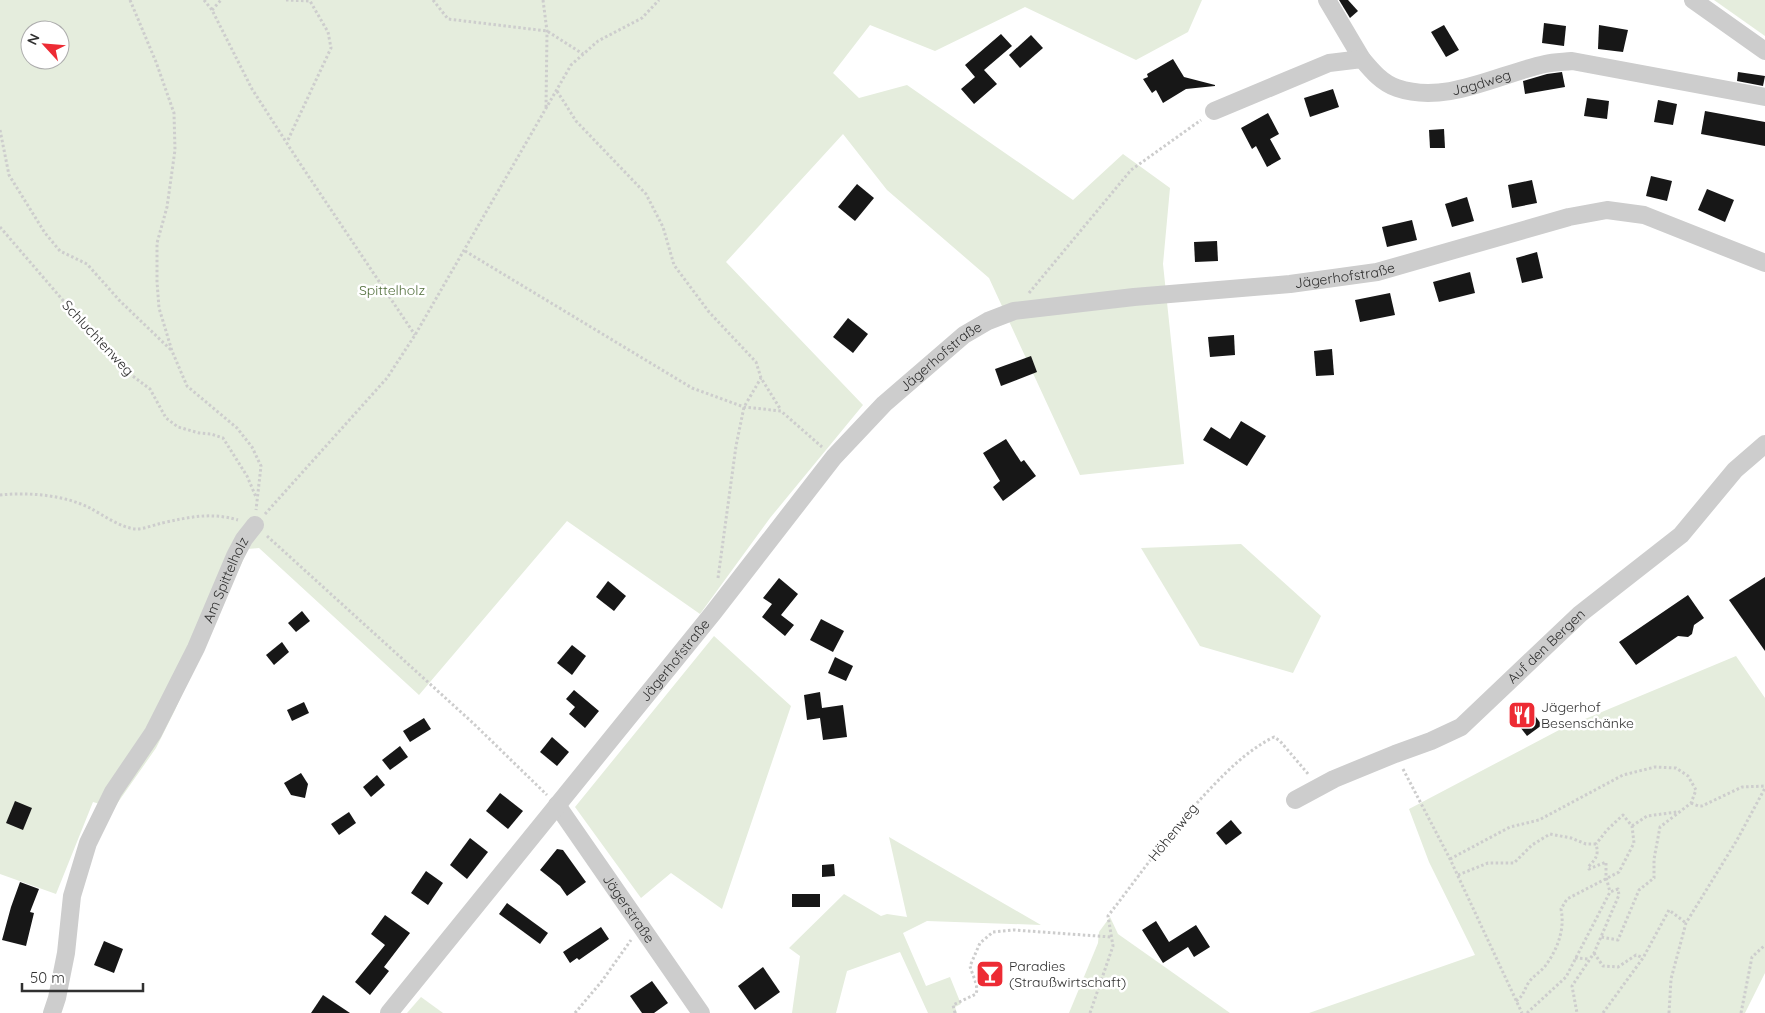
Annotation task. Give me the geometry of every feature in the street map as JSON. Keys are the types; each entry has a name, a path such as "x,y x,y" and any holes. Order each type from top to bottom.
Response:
{"street":[{"path":"1214,111 1329,63 1362,59 1327,0"},
{"path":"1693,0 1765,51"},
{"name":"Jagdweg","path":"1362,59 1375,75 1396,88 1428,94 1461,88 1546,64 1572,61 1765,97"},
{"name":"Jägerhofstraße","path":"389,1013 713,613 834,457 884,404 964,335 988,321 1014,311 1134,297 1290,284 1377,272 1569,217 1607,210 1644,215 1765,263"},
{"name":"Auf den Bergen","path":"1295,800 1334,779 1431,741 1461,727 1580,614 1682,535 1735,470 1765,444"},
{"name":"Am Spittelholz","path":"52,1013 66,953 72,896 88,843 113,792 153,733 196,648 235,556 244,539 255,525"},
{"name":"Jägerstraße","path":"557,805 701,1013"}],"path":[{"path":"130,0 156,62 174,113 175,150 167,207 157,243 159,308 172,351 187,386 237,428 252,447 261,466 255,525"},
{"path":"204,0 212,10 252,89 415,335"},
{"path":"212,10 221,0"},
{"path":"286,0 310,1 328,32 331,48 287,143"},
{"path":"433,0 448,19 547,31 583,54"},
{"path":"543,0 547,31 546,110"},
{"path":"255,525 387,378 415,335 571,65 598,41 642,18 659,0"},
{"path":"557,91 576,121 646,194 663,227 674,265 708,312 756,362 761,378 781,411 834,457"},
{"path":"1014,311 1131,170 1214,111"},
{"path":"0,130 9,175 45,233 60,251 87,264 120,301 172,351"},
{"name":"Schluchtenweg","path":"0,227 73,312 124,367 150,389 166,418 178,427 223,438 247,476 257,499"},
{"path":"464,251 692,388 744,407 781,411"},
{"path":"717,584 736,446 744,407 761,378"},
{"path":"0,495 22,493 61,499 89,508 113,521 135,529 198,516 221,516 255,525"},
{"name":"Am Spittelholz","path":"255,525 472,723 557,805"},
{"name":"Höhenweg","path":"1090,1013 1113,946 1108,916 1185,815 1223,775 1256,746 1274,737 1280,741 1319,787"},
{"path":"1395,754 1458,875 1522,1013"},
{"path":"1450,859 1510,827 1539,820 1623,775 1655,768 1676,768 1688,776 1696,790 1691,803 1660,827 1654,859 1654,878 1639,890 1618,940 1600,937"},
{"path":"1670,1013 1671,979 1686,923 1737,840 1765,787 1742,787 1698,806 1691,803"},
{"path":"1632,826 1647,816 1677,812"},
{"path":"1516,1001 1522,997 1530,981 1546,965 1558,944 1564,921 1561,909 1567,899 1619,872 1634,842 1632,826 1622,815 1596,844"},
{"path":"1458,875 1488,863 1514,863 1532,845 1550,834 1571,838 1586,844 1596,844"},
{"path":"1596,844 1598,852 1596,858 1588,867 1589,869 1606,862 1606,879 1610,892"},
{"path":"1527,1013 1566,976 1610,892 1618,888 1619,895 1594,953 1572,986 1577,1013"},
{"path":"1603,1013 1643,958 1669,910 1686,923"},
{"path":"575,1013 602,981 641,926"},
{"path":"955,1013 953,1005 976,994 976,982 970,966 980,943 993,932 1014,930 1111,938"},
{"path":"1742,1013 1752,957 1765,945"},
{"path":"1594,953 1603,966 1618,967 1636,955 1643,958"},
{"path":"1575,958 1590,959"}],"green space":[{"name":"Spittelholz","path":"0,0 1202,0 1188,32 1136,60 1025,7 935,51 870,25 833,73 859,98 907,85 1073,200 1123,154 1170,188 1163,264 1184,464 1080,475 989,278 887,190 843,134 726,262 863,405 770,518 700,614 567,521 419,695 259,548 248,549 156,748 114,808 93,802 56,894 0,874"},
{"path":"1714,0 1765,0 1765,36"},
{"path":"1241,544 1321,616 1293,673 1200,646 1141,548"},
{"path":"714,636 791,706 722,909 671,873 641,898 575,807"},
{"path":"1736,656 1765,698 1765,973 1745,1013 1309,1013 1475,955 1429,862 1409,809 1561,729"},
{"path":"889,837 1041,925 927,921 903,933 926,986 950,977 961,1004 955,1007 957,1013 928,1013 900,952 847,971 836,1013 792,1013 800,956 789,948 844,894 881,916 887,914 907,917"},
{"path":"1110,917 1118,934 1230,1013 1069,1013 1098,943 1099,932"},
{"path":"421,997 443,1013 407,1013"}],"building":[{"path":"1339,0 1348,0 1358,11 1350,18"},
{"path":"1544,23 1566,26 1564,46 1542,43"},
{"path":"1444,25 1459,50 1446,57 1431,32"},
{"path":"1599,25 1628,30 1623,52 1598,49"},
{"path":"1001,34 1012,46 984,70 997,84 974,104 961,89 975,77 965,65"},
{"path":"1031,35 1043,48 1020,68 1009,55"},
{"path":"1173,59 1184,77 1215,86 1186,89 1163,103 1156,90 1152,93 1143,79 1148,77 1147,74"},
{"path":"1562,72 1565,87 1525,94 1523,81"},
{"path":"1738,72 1765,76 1763,86 1737,81"},
{"path":"1333,89 1339,107 1310,117 1304,98"},
{"path":"1587,98 1609,101 1607,119 1584,116"},
{"path":"1658,100 1677,104 1673,125 1654,122"},
{"path":"1705,111 1765,122 1765,146 1701,134"},
{"path":"1268,113 1279,134 1270,139 1281,159 1267,167 1256,146 1252,149 1241,128"},
{"path":"1444,129 1445,148 1430,148 1429,130"},
{"path":"1651,176 1672,181 1667,201 1646,196"},
{"path":"1532,180 1537,203 1512,208 1508,185"},
{"path":"857,184 874,198 855,221 838,207"},
{"path":"1707,189 1734,200 1725,222 1698,210"},
{"path":"1467,197 1474,221 1452,227 1445,204"},
{"path":"1412,220 1417,240 1387,247 1382,227"},
{"path":"1217,241 1218,261 1195,262 1194,242"},
{"path":"1537,252 1543,278 1522,283 1516,258"},
{"path":"1470,272 1475,293 1439,302 1433,282"},
{"path":"1390,293 1395,315 1360,322 1355,300"},
{"path":"848,318 868,334 853,353 833,337"},
{"path":"1234,335 1235,355 1210,357 1208,337"},
{"path":"1332,349 1334,375 1316,376 1314,351"},
{"path":"1031,356 1037,372 1001,386 995,369"},
{"path":"1241,421 1266,436 1247,466 1203,440 1211,427 1230,439"},
{"path":"1006,439 1021,462 1024,460 1036,476 1003,501 993,487 1000,481 983,453"},
{"path":"1765,577 1765,651 1729,600"},
{"path":"779,578 798,594 781,615 794,625 785,636 762,617 772,604 763,598"},
{"path":"608,581 626,596 614,611 596,597"},
{"path":"1688,595 1704,618 1694,625 1692,634 1688,637 1678,636 1636,665 1619,642"},
{"path":"302,611 310,621 296,632 288,623"},
{"path":"821,619 844,631 833,652 810,640"},
{"path":"282,642 289,652 274,665 266,655"},
{"path":"572,645 586,656 572,675 557,663"},
{"path":"835,657 853,666 846,681 828,673"},
{"path":"574,690 599,711 585,728 569,714 575,707 566,699"},
{"path":"820,692 822,708 843,705 847,737 823,740 820,718 807,720 804,695"},
{"path":"304,702 309,713 292,721 287,710"},
{"path":"1526,704 1542,725 1527,736 1511,715"},
{"path":"424,718 431,729 410,742 403,731"},
{"path":"552,737 569,752 557,766 540,752"},
{"path":"400,746 408,757 390,770 382,760"},
{"path":"301,773 308,784 305,798 291,795 284,783"},
{"path":"377,775 385,785 371,797 363,787"},
{"path":"500,793 523,811 508,829 486,811"},
{"path":"15,801 32,808 23,830 6,823"},
{"path":"349,812 356,823 339,835 331,824"},
{"path":"1231,820 1242,833 1226,845 1216,833"},
{"path":"470,838 488,852 467,879 450,865"},
{"path":"557,849 563,850 586,882 567,896 560,886 540,870"},
{"path":"834,864 835,876 822,877 822,865"},
{"path":"426,871 443,883 428,905 411,893"},
{"path":"20,882 39,889 30,912 34,913 26,946 2,940"},
{"path":"792,894 820,894 820,907 792,907"},
{"path":"507,903 548,933 540,944 499,914"},
{"path":"385,915 410,933 384,967 389,971 370,995 355,982 385,945 371,934"},
{"path":"1156,921 1169,942 1196,925 1210,947 1194,957 1188,947 1163,963 1142,930"},
{"path":"601,927 609,939 579,960 577,958 570,963 563,952"},
{"path":"104,941 123,949 114,973 94,965"},
{"name":"Paradies (Straußwirtschaft)","path":"988,962 1002,971 991,986 978,977"},
{"path":"763,967 780,992 755,1010 738,986"},
{"path":"652,981 668,1003 654,1013 642,1013 630,996"},
{"path":"323,995 350,1013 311,1013"}],"place":[{"name":"Jägerhof Besenschänke","path":"1522,715"},
{"name":"Paradies (Straußwirtschaft)","path":"990,974"}]}
